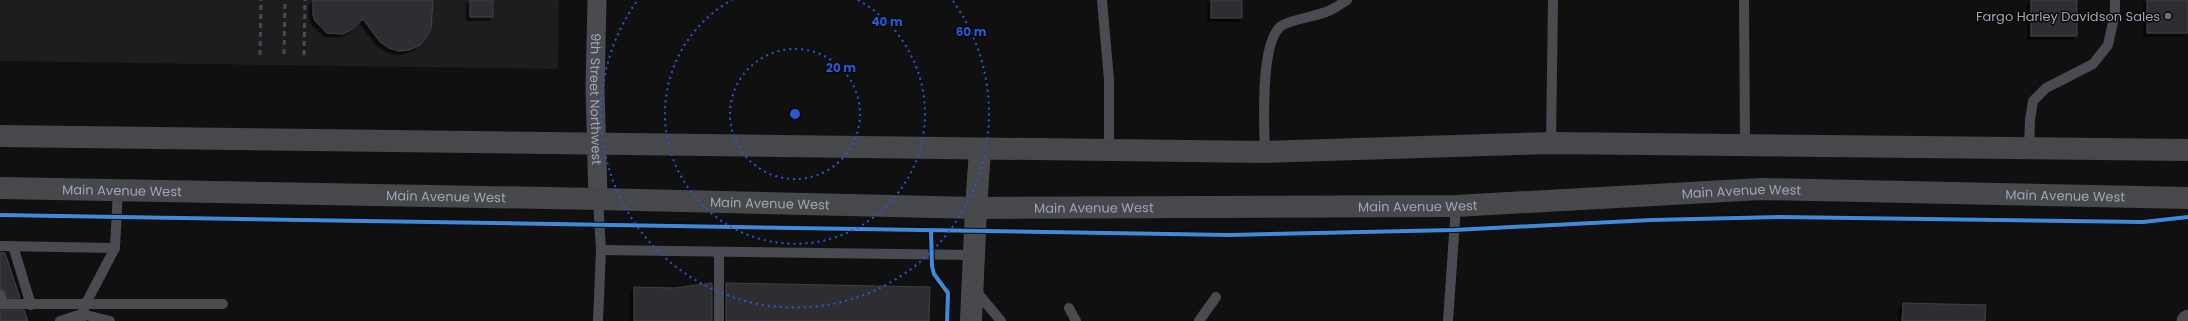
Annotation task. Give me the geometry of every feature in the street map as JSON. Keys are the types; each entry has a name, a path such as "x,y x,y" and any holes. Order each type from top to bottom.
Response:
{"main road":[{"path":"0,136 980,150 1265,152 1551,143 2188,150"},
{"name":"Main Avenue West","path":"0,188 598,199 976,208 1456,206 1761,189 2188,198"}],"street":[{"name":"9th Street Northwest","path":"598,0 595,88 598,199"},
{"path":"971,321 973,256 980,150"}],"lane":[{"path":"1102,0 1109,80 1110,151"},
{"path":"1265,152 1263,101 1268,57 1274,35 1280,26 1326,12 1347,0"},
{"path":"1551,143 1553,0"},
{"path":"1744,0 1745,145"},
{"path":"2029,148 2030,120 2033,101 2046,88 2093,64 2108,45 2115,13 2114,0"},
{"path":"83,313 114,248 118,190"},
{"path":"598,199 601,250 598,321"},
{"path":"1448,321 1456,206"},
{"path":"0,246 114,248"},
{"path":"13,246 31,305"},
{"path":"601,250 973,256"},
{"path":"719,252 719,321"},
{"path":"973,287 1001,321"},
{"path":"0,294 2,304 31,305 83,313 110,321"},
{"path":"1199,321 1216,296"},
{"path":"60,321 83,313 223,304"},
{"path":"1069,308 1076,321"}],"shaded area":[{"path":"0,0 559,0 558,69 0,61"}],"building":[{"path":"313,0 433,0 431,29 419,46 409,50 399,51 389,48 380,42 363,19 351,30 343,34 327,33 315,21 313,14"},
{"path":"470,0 493,0 493,17 470,17"},
{"path":"1211,0 1242,0 1242,18 1211,18"},
{"path":"2031,0 2077,0 2077,36 2031,36"},
{"name":"Fargo Harley Davidson Sales","path":"2147,0 2188,0 2188,33 2147,33"},
{"path":"0,252 5,253 20,298 8,298 4,289 0,288"},
{"path":"712,283 712,321 634,321 634,287 674,288"},
{"path":"726,283 930,287 929,321 726,321"},
{"path":"1903,303 1986,305 1985,321 1902,321"},
{"path":"0,310 24,310 28,321 0,321"}],"railway":[{"path":"260,55 261,0"},
{"path":"284,54 285,0"},
{"path":"304,55 305,0"}],"cycle path":[{"path":"0,215 1229,235 1454,230 1651,220 1780,217 2143,222 2188,217"},
{"path":"931,231 932,266 934,274 948,293 947,321"}],"place":[{"name":"Fargo Harley Davidson Sales","path":"2168,16"}]}
